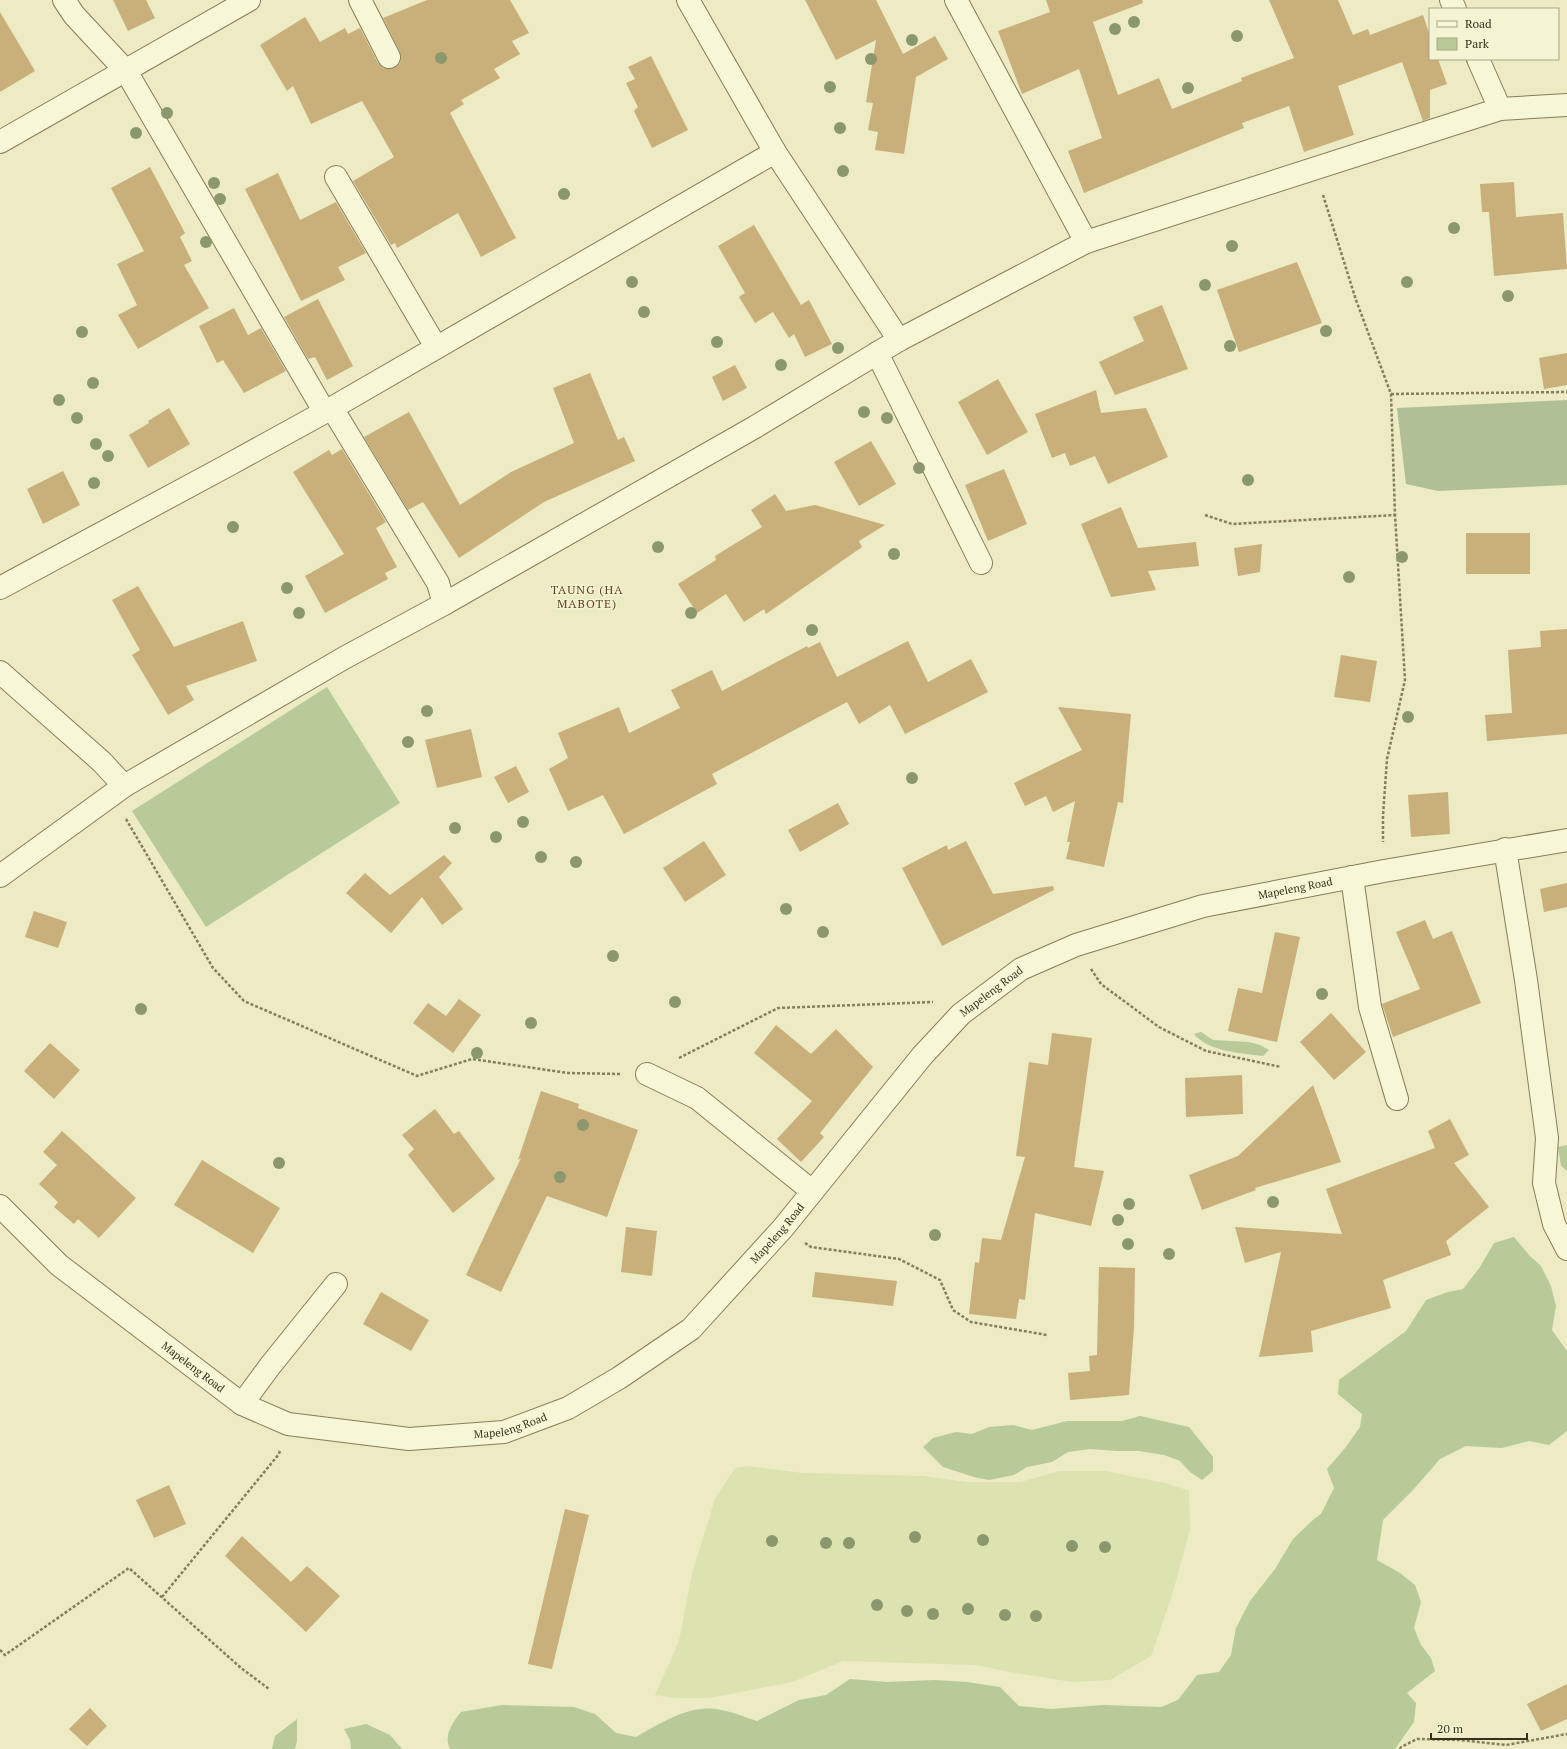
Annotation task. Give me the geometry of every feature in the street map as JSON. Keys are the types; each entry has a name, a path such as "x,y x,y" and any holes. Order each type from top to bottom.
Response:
{"street":[{"path":"64,0 74,15 126,71 328,409 438,583 444,604"},
{"path":"0,142 249,0"},
{"path":"360,0 390,57"},
{"path":"688,0 775,152 899,340"},
{"path":"956,0 1086,242"},
{"path":"1478,60 1500,108"},
{"path":"0,876 118,790 344,658 444,604 748,430 899,340 1086,242 1500,108 1567,105"},
{"path":"0,588 232,463 328,409 775,152"},
{"path":"336,177 436,347"},
{"path":"877,354 981,562"},
{"path":"0,672 102,762 118,790"},
{"name":"Mapeleng Road","path":"0,1206 59,1265 242,1404 288,1424 409,1439 504,1432 568,1408 619,1378 691,1329 783,1228 922,1056 961,1014 1021,969 1076,945 1203,906 1505,849 1567,840"},
{"path":"1505,849 1526,980 1547,1138 1544,1183 1554,1224 1567,1249"},
{"path":"1352,877 1370,1007 1397,1098"},
{"path":"648,1074 697,1098 812,1192"},
{"path":"242,1404 270,1366 336,1284"}],"path":[{"path":"1314,168 1356,300 1391,394 1395,515 1405,680 1387,760 1383,816 1384,871"},
{"path":"1391,394 1567,392"},
{"path":"1205,515 1232,524 1395,515"},
{"path":"118,790 213,968 244,1001 416,1076 472,1059 568,1073 648,1074 778,1008 934,1002 961,1014"},
{"path":"1076,945 1101,984 1159,1027 1206,1051 1281,1067"},
{"path":"783,1228 811,1247 899,1259 940,1280 953,1310 971,1322 1047,1335"},
{"path":"162,1597 279,1454 288,1424"},
{"path":"0,1650 5,1655 128,1568 241,1668 269,1689"},
{"path":"1400,1749 1401,1747 1417,1739 1460,1740 1506,1745 1567,1734"}],"green space":[{"path":"1567,400 1567,485 1438,491 1406,484 1397,408"},
{"path":"327,687 400,803 206,927 132,811"},
{"path":"1201,1032 1213,1040 1249,1042 1260,1045 1269,1050 1263,1056 1226,1051 1208,1045 1194,1034"},
{"path":"1567,1145 1567,1171 1561,1166 1558,1147"},
{"path":"1514,1237 1529,1255 1541,1266 1551,1286 1556,1306 1552,1330 1567,1351 1567,1431 1549,1445 1529,1441 1502,1448 1466,1446 1440,1459 1413,1490 1383,1520 1377,1560 1400,1573 1415,1585 1421,1602 1414,1628 1421,1645 1431,1658 1435,1671 1407,1693 1416,1703 1414,1722 1395,1749 450,1749 448,1744 448,1734 452,1724 461,1712 502,1705 574,1707 595,1714 616,1733 636,1737 666,1720 699,1709 726,1711 757,1721 799,1700 826,1695 850,1679 887,1682 935,1680 967,1682 1000,1687 1019,1706 1051,1709 1103,1705 1161,1707 1178,1700 1197,1675 1219,1672 1231,1655 1236,1628 1250,1601 1275,1569 1293,1539 1321,1514 1334,1488 1327,1469 1346,1447 1360,1427 1362,1414 1338,1394 1339,1380 1406,1331 1426,1300 1448,1292 1463,1289 1480,1267 1494,1243"},
{"path":"1140,1416 1189,1427 1213,1457 1213,1471 1202,1480 1190,1472 1180,1461 1164,1455 1139,1451 1090,1449 1068,1452 1052,1462 1027,1467 1014,1475 989,1480 943,1467 923,1447 933,1438 956,1432 972,1434 989,1427 1013,1425 1032,1430 1067,1421 1122,1421"},
{"path":"747,1466 803,1473 923,1476 967,1482 1021,1482 1059,1471 1105,1471 1169,1484 1189,1491 1190,1530 1172,1595 1151,1656 1110,1680 1072,1682 976,1665 843,1661 792,1682 709,1698 676,1698 655,1695 679,1641 692,1574 715,1499 735,1468"},
{"path":"297,1719 297,1741 295,1749 272,1749 275,1736"},
{"path":"366,1724 390,1735 402,1749 351,1749 350,1740 344,1729"}],"building":[{"path":"113,0 146,0 155,18 128,31"},
{"path":"427,0 510,0 529,33 512,41 520,54 494,69 500,78 461,100 464,104 450,113 516,238 481,257 458,213 397,248 395,243 391,245 353,181 394,157 362,101 311,124 293,86 287,91 260,45 305,17 320,42 345,28 348,34 360,28 378,63 383,68 394,68 400,63 400,52 383,18"},
{"path":"805,0 876,0 903,54 935,36 948,59 916,77 904,154 875,150 878,132 868,130 873,103 866,102 876,40 836,60"},
{"path":"1046,0 1142,0 1143,3 1093,22 1118,95 1159,78 1172,109 1242,81 1241,78 1294,58 1269,0 1338,0 1353,35 1368,29 1370,35 1423,15 1429,33 1429,60 1438,60 1447,84 1430,90 1430,118 1423,121 1402,62 1338,86 1354,135 1304,152 1289,106 1242,123 1244,128 1084,193 1068,151 1102,138 1079,69 1022,94 998,31 1050,12"},
{"path":"0,12 35,71 0,92"},
{"path":"651,56 688,130 652,148 634,111 638,107 626,83 635,79 628,67"},
{"path":"150,167 185,233 180,237 192,261 184,265 209,308 138,349 118,315 137,305 117,264 144,251 111,188"},
{"path":"278,173 300,220 336,202 366,253 338,267 345,280 301,301 245,189"},
{"path":"1514,182 1516,217 1563,213 1567,269 1494,276 1489,212 1482,212 1480,184"},
{"path":"754,225 801,305 809,300 832,344 805,357 794,334 789,338 773,312 755,323 739,297 745,293 718,246"},
{"path":"1297,262 1322,323 1239,352 1217,290"},
{"path":"318,299 353,366 327,380 315,357 308,359 284,317"},
{"path":"1162,305 1188,369 1115,395 1099,362 1144,341 1133,317"},
{"path":"234,308 248,335 261,328 286,371 244,393 223,360 217,363 199,326"},
{"path":"1567,353 1567,385 1544,389 1539,358"},
{"path":"735,365 747,388 723,401 712,377"},
{"path":"590,373 618,440 624,437 635,461 544,502 459,558 423,502 408,510 364,437 409,412 460,505 511,472 574,443 553,388"},
{"path":"998,379 1028,432 987,455 958,402"},
{"path":"1096,390 1101,413 1146,408 1168,457 1108,484 1095,456 1070,466 1065,453 1052,458 1035,414"},
{"path":"169,408 190,444 148,468 129,435 149,423 148,421"},
{"path":"871,441 896,484 859,506 834,462"},
{"path":"342,449 386,522 376,528 397,567 385,573 388,579 325,613 305,576 344,554 293,472 329,450 332,455"},
{"path":"1004,469 1027,524 988,541 965,485"},
{"path":"63,471 80,505 43,524 27,489"},
{"path":"775,494 786,511 815,505 885,525 859,541 862,547 766,614 764,609 744,622 726,594 697,613 678,584 716,560 715,556 762,527 751,510"},
{"path":"1121,507 1138,548 1196,542 1199,566 1148,571 1156,590 1111,597 1081,524"},
{"path":"1466,533 1530,533 1530,574 1466,574"},
{"path":"1262,544 1260,572 1238,576 1234,548"},
{"path":"138,586 174,647 243,621 257,661 186,686 194,700 168,715 132,655 140,650 112,600"},
{"path":"1567,629 1567,734 1487,741 1485,715 1512,713 1508,650 1541,647 1540,631"},
{"path":"908,641 928,682 971,659 988,692 905,734 890,705 859,724 847,702 712,774 717,784 624,834 603,795 568,811 549,769 568,758 558,733 619,707 629,733 680,708 671,690 712,670 722,691 807,646 808,648 820,642 837,677"},
{"path":"1341,655 1377,661 1370,702 1334,697"},
{"path":"1058,707 1131,714 1123,803 1118,802 1104,867 1066,859 1070,842 1067,842 1075,801 1053,812 1046,796 1025,806 1014,783 1082,750"},
{"path":"471,729 482,777 437,788 425,740"},
{"path":"516,766 529,792 508,803 494,777"},
{"path":"1448,792 1450,834 1411,837 1408,795"},
{"path":"838,803 849,824 800,852 788,830"},
{"path":"704,841 726,875 685,902 663,868"},
{"path":"966,841 993,894 1053,886 1054,890 942,946 902,868 947,845 948,850"},
{"path":"444,855 452,863 439,877 463,909 442,925 422,897 391,933 346,893 365,873 390,895"},
{"path":"1567,883 1567,907 1544,912 1540,889"},
{"path":"34,911 67,922 58,948 25,937"},
{"path":"1425,920 1433,939 1452,931 1481,1003 1393,1037 1382,1004 1420,989 1396,932"},
{"path":"1275,932 1300,937 1277,1042 1228,1031 1238,988 1262,993"},
{"path":"459,999 481,1015 453,1053 413,1023 428,1003 446,1016"},
{"path":"1331,1013 1366,1052 1334,1080 1300,1042"},
{"path":"776,1025 811,1054 836,1029 873,1067 820,1133 824,1137 801,1162 777,1139 812,1101 754,1053"},
{"path":"1052,1033 1092,1038 1074,1167 1104,1171 1091,1226 1035,1213 1025,1300 1019,1299 1016,1319 969,1314 975,1262 979,1263 982,1238 1001,1240 1025,1157 1016,1156 1029,1062 1048,1065"},
{"path":"50,1043 80,1070 54,1099 24,1071"},
{"path":"1242,1075 1243,1114 1186,1117 1185,1078"},
{"path":"1313,1085 1341,1162 1255,1188 1256,1190 1202,1210 1189,1175 1238,1156"},
{"path":"541,1091 579,1104 578,1108 638,1130 607,1217 547,1196 501,1292 466,1275 521,1158 518,1160"},
{"path":"435,1109 454,1134 459,1131 495,1179 453,1213 408,1155 414,1149 402,1135"},
{"path":"1450,1119 1469,1155 1454,1163 1489,1207 1446,1241 1451,1255 1383,1280 1391,1308 1311,1331 1313,1352 1259,1357 1281,1252 1245,1263 1235,1227 1342,1234 1326,1189 1435,1148 1428,1131"},
{"path":"62,1131 136,1198 99,1238 78,1219 74,1224 54,1207 58,1202 39,1184 57,1165 43,1152"},
{"path":"202,1160 280,1208 253,1253 174,1205"},
{"path":"626,1227 657,1231 652,1276 621,1272"},
{"path":"1099,1267 1135,1268 1134,1327 1129,1395 1070,1400 1068,1373 1090,1371 1089,1356 1097,1355"},
{"path":"815,1272 897,1281 893,1306 812,1297"},
{"path":"381,1292 429,1320 411,1351 363,1324"},
{"path":"169,1485 186,1524 154,1538 136,1500"},
{"path":"565,1509 589,1515 552,1669 528,1664"},
{"path":"242,1536 291,1582 307,1566 340,1596 306,1632 225,1556"},
{"path":"1567,1684 1567,1719 1541,1731 1527,1704"},
{"path":"90,1708 107,1726 87,1746 69,1729"}],"district":[{"name":"TAUNG (HA MABOTE)","path":"587,597"}]}
